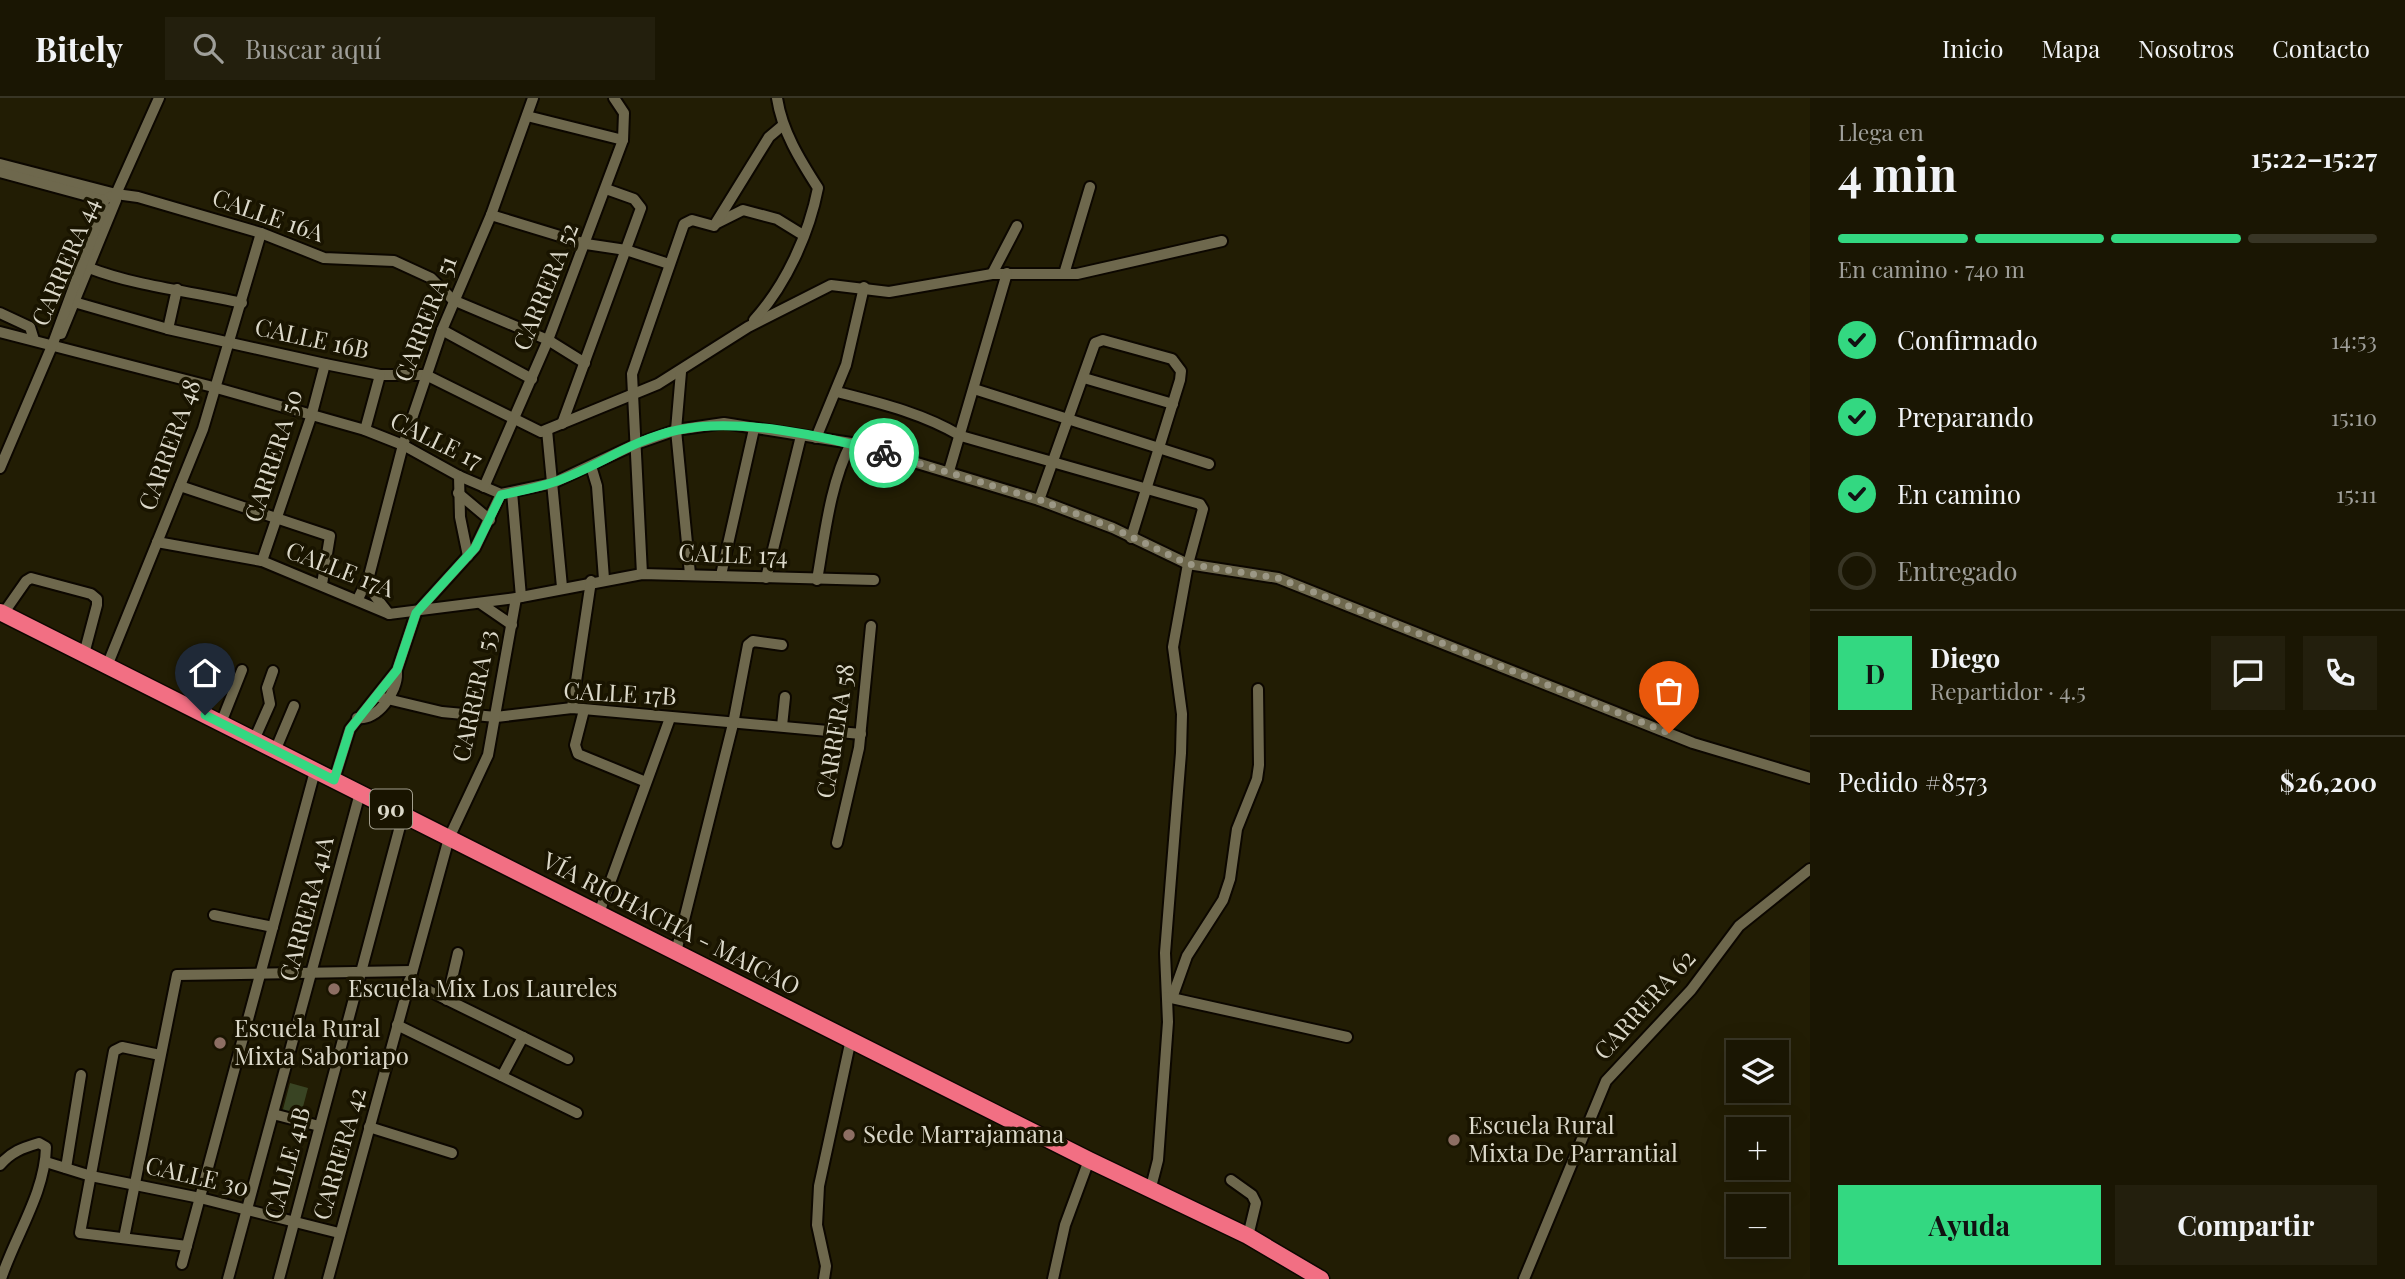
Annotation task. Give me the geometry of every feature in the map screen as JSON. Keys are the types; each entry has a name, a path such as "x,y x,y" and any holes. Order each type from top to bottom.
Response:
{"highway":[{"name":"VÍA RIOHACHA - MAICAO","path":"2,613 1089,1160 1151,1187 1248,1236 1295,1273 1321,1279"}],"street":[{"name":"CARRERA 44","path":"52,345 59,339 116,200 116,194 159,98"},
{"name":"CARRERA 51","path":"358,598 369,576 403,445 426,375 453,300 491,215 533,98"},
{"name":"CARRERA 52","path":"484,487 548,340 623,141 624,113 614,98"},
{"path":"748,327 782,283 813,214 818,188 782,126 777,98"},
{"path":"527,116 623,141"},
{"path":"714,226 769,138 782,126"},
{"path":"0,164 5,173 103,200 116,194"},
{"name":"CALLE 16A","path":"5,173 151,200 261,233 324,258 394,261 431,278 453,300 548,340 584,362"},
{"path":"1064,274 1090,187"},
{"path":"562,424 641,208 640,202 606,189"},
{"name":"CARRERA 44","path":"0,468 52,345 104,205 103,200"},
{"path":"642,574 632,374 684,224 692,220 714,226 743,210 777,219 803,235"},
{"path":"491,215 586,244 626,250 669,264"},
{"path":"992,274 1017,226"},
{"name":"CARRERA 48","path":"107,666 203,429 261,233"},
{"path":"562,587 553,483 544,431 681,372 748,327 831,285 890,292 992,274 1077,274 1222,241"},
{"path":"89,268 137,285 177,289 242,303"},
{"path":"949,471 1007,274"},
{"path":"816,438 846,365 864,287"},
{"path":"169,329 177,289"},
{"name":"CALLE 16B","path":"75,302 169,329 325,365 380,375 426,375 544,431"},
{"path":"0,313 30,327 33,340"},
{"path":"442,330 532,379"},
{"name":"CALLE 17","path":"0,332 214,387 311,417 365,430 403,445 459,476 507,493"},
{"path":"1040,500 1098,340 1172,359 1181,371 1131,538"},
{"name":"CARRERA 50","path":"262,561 311,417 325,365"},
{"path":"681,372 676,430 690,574"},
{"path":"365,430 380,375"},
{"path":"1084,378 1173,404"},
{"path":"974,389 1209,464"},
{"path":"837,392 933,419 961,436 1200,504 1203,509 1188,564 1173,647 1182,714 1182,740 1168,1022 1159,1146 1151,1187"},
{"path":"334,780 347,737 357,719 370,717 383,698 396,687 397,670 416,613 468,556 507,493 553,483 636,444 676,430 724,424 851,443 1040,500 1188,564 1278,578 1693,743 1810,778"},
{"path":"721,575 754,429"},
{"path":"766,578 801,436"},
{"path":"817,580 830,507 843,459 851,443"},
{"path":"591,466 597,486 604,579"},
{"path":"459,476 458,493 468,556"},
{"path":"180,486 330,536 321,584"},
{"path":"458,493 491,520"},
{"name":"CARRERA 53","path":"449,838 488,755 518,597 507,493"},
{"name":"CALLE 17A","path":"157,542 262,561 358,598 389,614 416,613 518,597 591,581"},
{"name":"CALLE 174","path":"591,581 642,574 874,580"},
{"path":"369,576 372,592 389,614"},
{"path":"2,613 31,578 91,594 97,599 97,605 84,654"},
{"path":"572,708 591,581"},
{"path":"445,584 455,607"},
{"path":"480,603 512,625"},
{"name":"CARRERA 58","path":"837,843 861,734 871,625"},
{"path":"676,952 733,724 748,645 752,641 782,645"},
{"path":"221,723 243,670"},
{"path":"254,740 270,704 268,684 273,671"},
{"path":"1168,997 1187,956 1223,900 1230,879 1237,829 1258,772 1258,689"},
{"path":"782,726 785,697"},
{"name":"CALLE 17B","path":"383,698 442,712 496,717 572,708 861,734"},
{"path":"275,751 294,706"},
{"path":"584,710 575,746 578,754 646,782"},
{"path":"599,913 670,718"},
{"path":"182,1264 315,771"},
{"name":"CARRERA 41A","path":"228,1279 360,793"},
{"name":"CALLE 41B","path":"279,1279 403,815"},
{"name":"CARRERA 42","path":"328,1279 449,838"},
{"name":"CARRERA 62","path":"1524,1279 1606,1081 1691,990 1739,926 1810,869"},
{"path":"214,915 273,927"},
{"path":"447,1000 458,953"},
{"path":"124,1238 177,975 361,972 411,976 447,1000 568,1059"},
{"path":"1168,997 1347,1037"},
{"path":"397,1025 577,1112"},
{"path":"502,1076 523,1037"},
{"path":"824,1279 826,1266 817,1225 819,1186 851,1039"},
{"path":"160,1055 122,1048 114,1051 80,1233 187,1246"},
{"path":"66,1168 81,1074"},
{"path":"273,1114 319,1126"},
{"path":"369,1127 452,1153"},
{"path":"0,1165 10,1154 38,1143 46,1147 46,1162 20,1238 1,1279"},
{"path":"1053,1279 1065,1225 1089,1160"},
{"name":"CALLE 30","path":"46,1162 91,1176 200,1198 339,1233"},
{"path":"1231,1180 1252,1195 1256,1203 1248,1236"}],"green space":[{"path":"290,1083 308,1088 300,1118 282,1113"}],"way so far":[{"path":"884,453 1040,500 1113,528 1139,543 1188,564 1278,578 1669,733"}],"place":[{"name":"Escuela Mix Los Laureles","path":"334,989"},
{"name":"Escuela Rural Mixta Saboriapo","path":"220,1043"},
{"name":"Sede Marrajamana","path":"849,1135"},
{"name":"Escuela Rural Mixta De Parrantial","path":"1454,1140"}],"route":[{"path":"205,715 334,780 350,729 379,697 397,670 416,613 475,548 501,495 553,483 636,444 676,430 724,424 851,443 884,453"}]}
